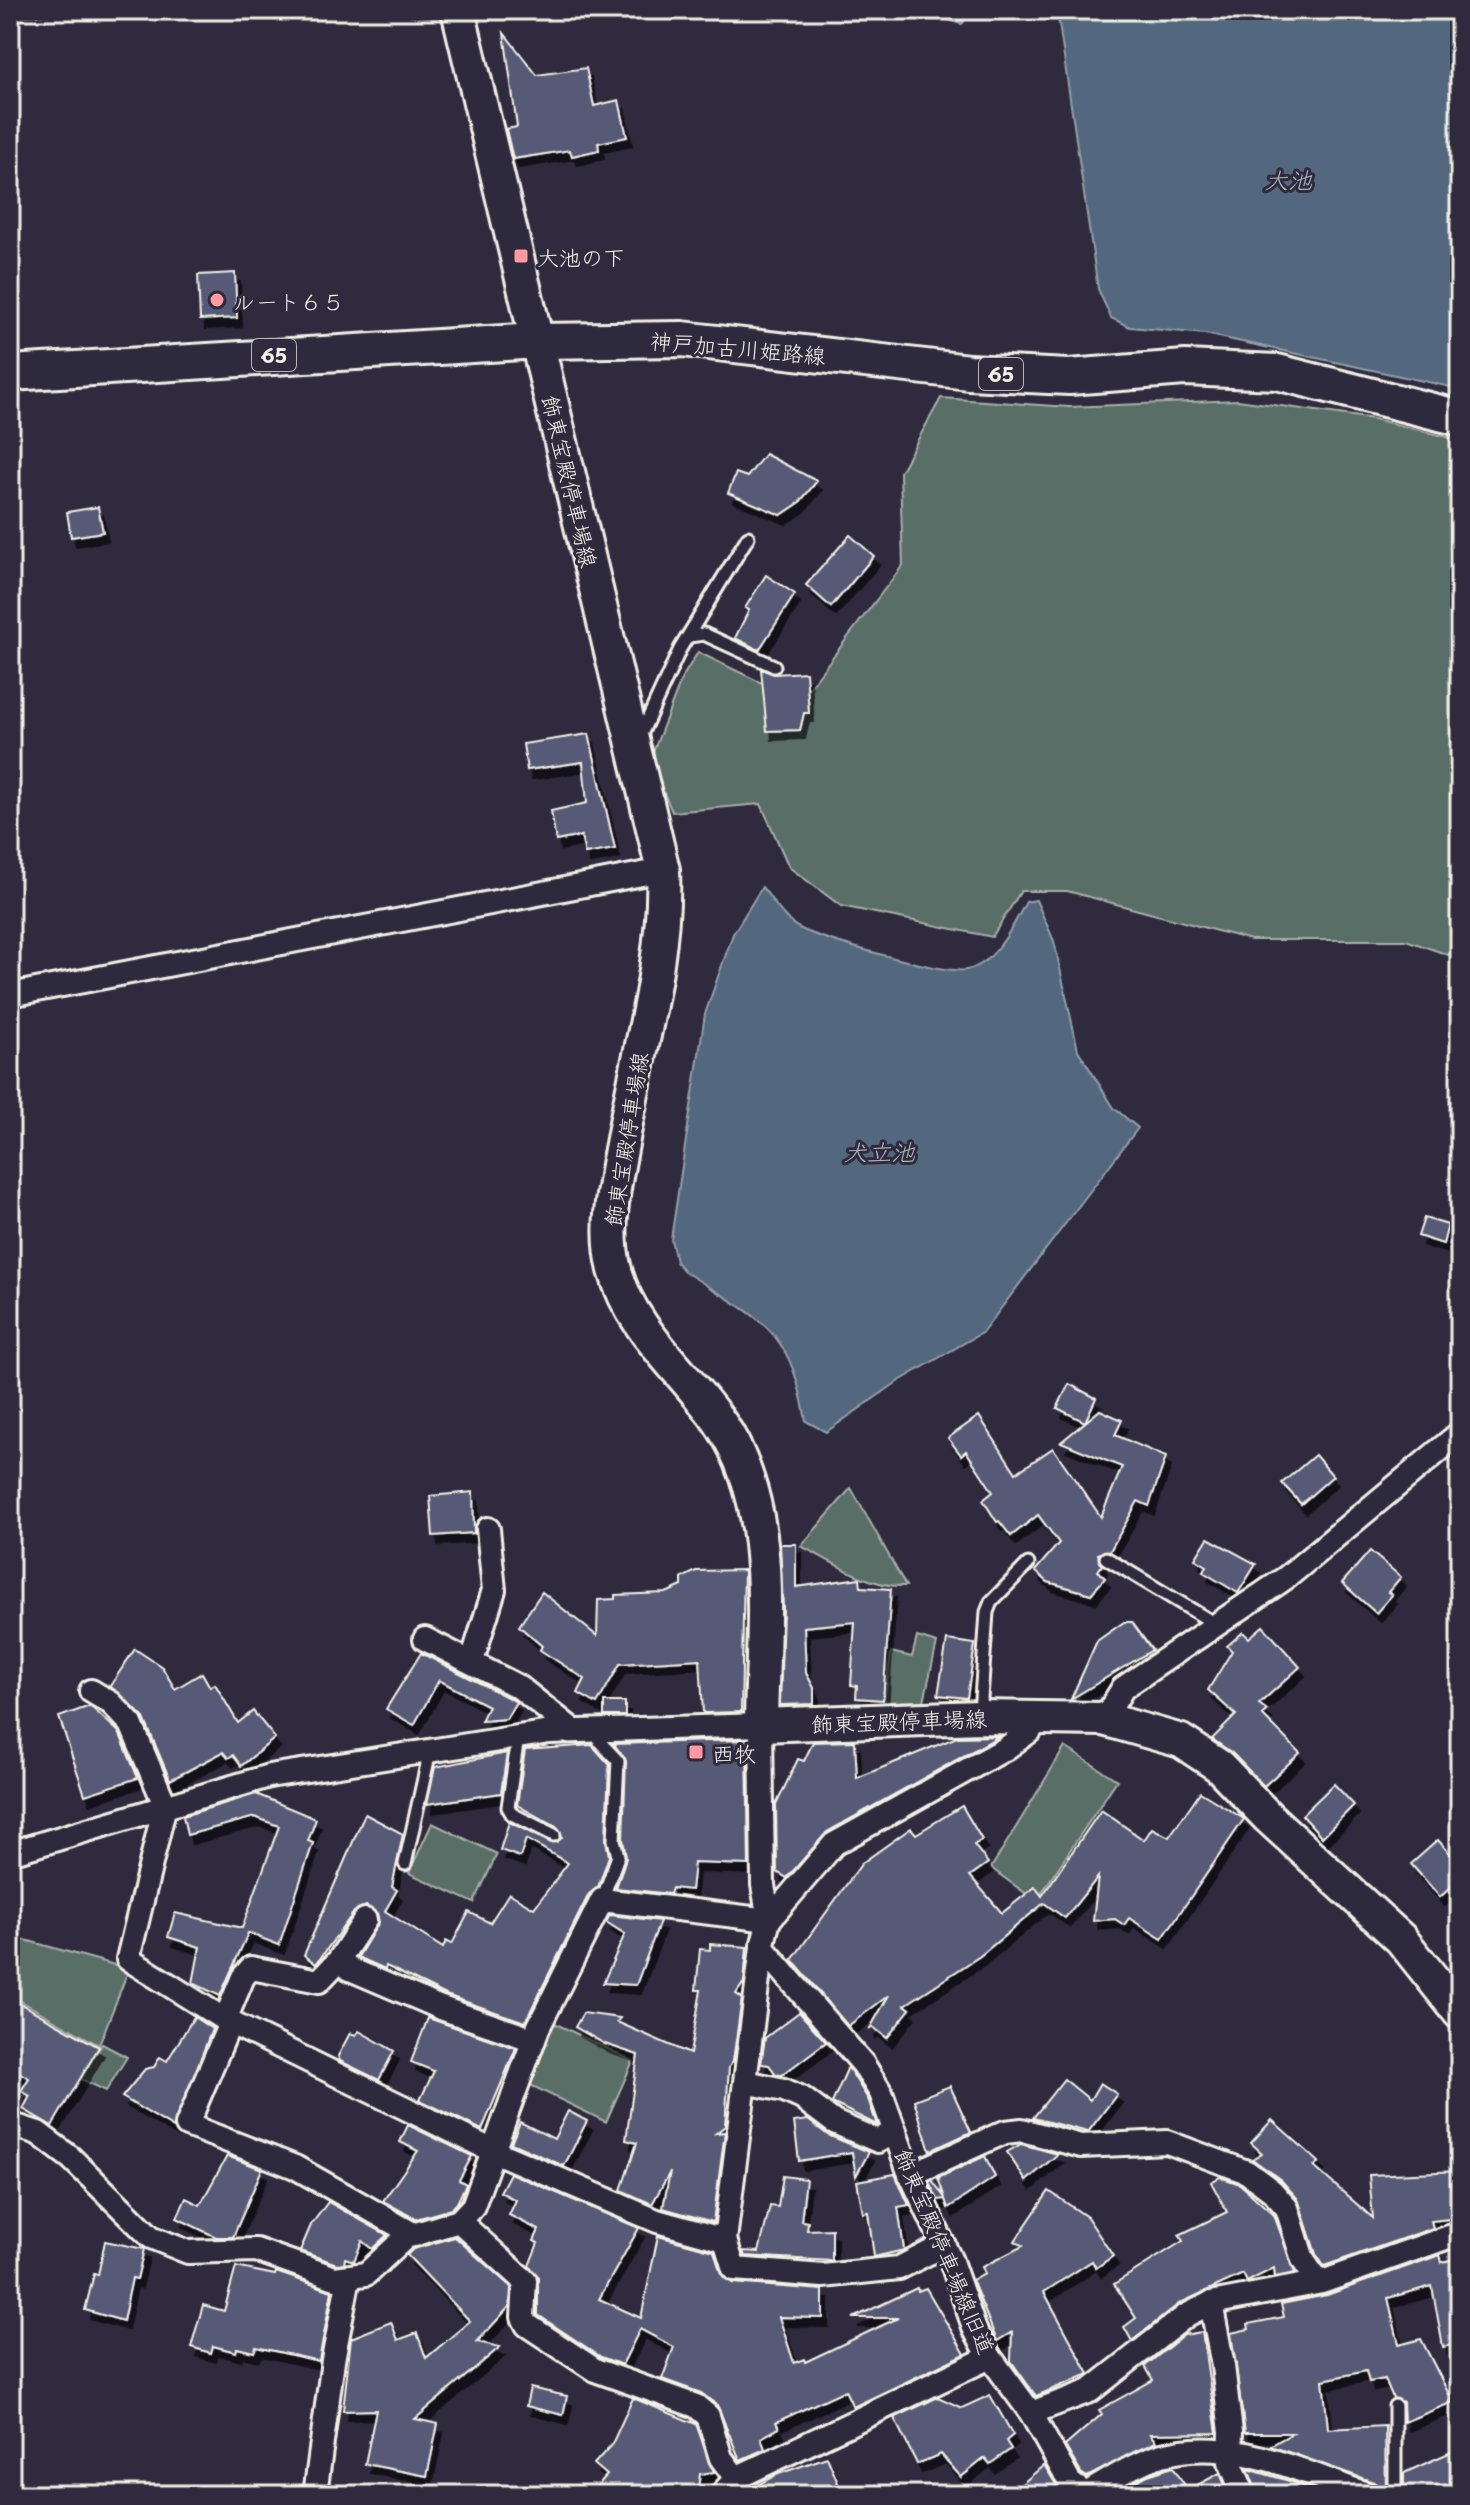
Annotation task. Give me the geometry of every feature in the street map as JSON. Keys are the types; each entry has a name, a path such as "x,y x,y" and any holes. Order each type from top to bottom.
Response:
{"main road":[{"name":"飾東宝殿停車場線","path":"458,10 663,870 660,935 615,1181 610,1234 615,1271 635,1318 722,1426 742,1468 762,1537 761,1725 980,1717 1104,1719 1181,1741 1219,1766 1268,1817 1401,1939 1460,2013"},
{"name":"神戸加古川姫路線","path":"10,373 538,341 682,339 969,372 1069,377 1185,368 1277,372 1460,418"}],"street":[{"path":"10,995 663,870"},
{"path":"1104,1719 1123,1688 1287,1577 1460,1433"},
{"path":"472,1661 494,1590 488,1529"},
{"path":"425,1639 519,1687 574,1731"},
{"path":"91,1691 111,1703 131,1724 165,1805 128,1959 228,2021 491,2150 657,2221 725,2240"},
{"path":"769,1920 834,1844 1005,1749 1030,1731 1039,1718"},
{"path":"10,1853 269,1776 574,1731 761,1725 763,1885 769,1920 762,1947 725,2240 734,2269 823,2276 899,2268 944,2245"},
{"path":"10,2124 38,2133 71,2158 151,2237 188,2252 256,2250 335,2278 366,2274 406,2237 459,2221 473,2206 491,2150 534,2040 602,1900 769,1920"},
{"path":"365,1920 339,1960 319,1981 251,1968 243,1977 187,2125 295,2167 415,2235"},
{"name":"飾東宝殿停車場線旧道","path":"762,1947 863,2064 881,2093 910,2175 944,2245 975,2330 990,2357 1031,2413 1070,2483 1086,2494 1164,2454 1199,2449 1229,2450 1369,2495"},
{"path":"339,1960 350,1969 441,2008 534,2040"},
{"path":"746,2082 784,2090 802,2098 834,2122 878,2141 895,2131"},
{"path":"910,2175 1005,2132 1022,2130 1081,2146 1167,2142 1247,2172 1280,2199 1303,2260 1318,2282"},
{"path":"459,2221 525,2281 523,2317 527,2325 595,2370 696,2406 708,2416 729,2486 990,2357"},
{"path":"1031,2413 1090,2391 1187,2315 1211,2303 1318,2282 1460,2233"},
{"path":"315,2495 333,2360 349,2277"},
{"path":"1211,2303 1231,2432 1230,2462 1244,2495"}],"lane":[{"path":"634,748 689,636 748,537"},
{"path":"689,636 704,634 774,666"},
{"path":"1106,1558 1217,1625"},
{"path":"980,1717 987,1612 991,1602 1028,1564"},
{"path":"598,1730 600,1742 615,1753 618,1761 614,1840 618,1856 602,1900"},
{"path":"518,1737 508,1807 512,1814 554,1835"},
{"path":"405,1864 430,1751"},
{"path":"1395,2406 1395,2495"}],"green space":[{"path":"941,398 1069,407 1238,400 1374,419 1460,440 1460,959 1406,940 1251,940 1067,891 1021,891 992,937 841,906 789,867 761,804 672,812 650,760 682,678 698,652 799,701 903,565 900,472"},
{"path":"851,1488 906,1586 878,1583 801,1546"},
{"path":"917,1637 937,1643 924,1701 884,1702 891,1652 912,1657"},
{"path":"1065,1747 1117,1780 1036,1901 991,1868"},
{"path":"432,1823 497,1854 474,1903 409,1873"},
{"path":"18,1938 129,1969 99,2045 10,1995 10,1954"},
{"path":"550,2021 633,2061 606,2122 520,2080"},
{"path":"102,2044 127,2057 106,2091 81,2079"}],"water":[{"name":"大池","path":"1057,10 1460,10 1460,389 1205,334 1130,327 1111,318 1098,289"},
{"name":"犬立池","path":"762,887 784,915 799,928 883,955 953,970 976,967 986,960 1002,942 1026,902 1036,900 1054,941 1078,1050 1114,1108 1138,1128 983,1332 896,1383 826,1432 806,1421 791,1364 781,1345 752,1315 685,1272 676,1262 671,1239 705,1014 733,934"}],"building":[{"path":"504,33 537,75 586,68 594,106 619,100 627,137 598,143 599,150 572,156 570,150 513,159 506,129 517,127"},
{"path":"235,273 237,318 200,320 198,275"},
{"path":"765,454 817,481 799,503 781,515 728,493 736,473 747,477"},
{"path":"98,507 103,532 71,537 67,512"},
{"path":"850,535 874,556 831,607 806,585"},
{"path":"766,575 795,594 759,650 735,638 749,610 745,608"},
{"path":"761,669 774,674 806,672 809,713 804,713 800,730 767,731"},
{"path":"589,734 615,849 585,854 581,836 556,841 551,811 587,803 583,762 527,770 523,744"},
{"path":"1424,1218 1448,1225 1443,1244 1418,1236"},
{"path":"1069,1384 1096,1398 1085,1422 1057,1408"},
{"path":"1100,1410 1122,1420 1115,1435 1166,1457 1149,1506 1138,1501 1110,1551 1098,1554 1102,1565 1098,1571 1105,1578 1091,1594 1048,1582 1035,1571 1059,1543 1038,1515 1011,1536 997,1522 983,1500 993,1492 966,1451 961,1455 948,1438 979,1416 1016,1473 1053,1448 1101,1517 1122,1467 1061,1442"},
{"path":"1315,1455 1333,1476 1301,1504 1282,1483"},
{"path":"473,1492 474,1533 433,1536 430,1496"},
{"path":"1208,1538 1256,1564 1238,1593 1203,1572 1207,1566 1195,1559"},
{"path":"780,1544 796,1544 796,1587 860,1578 861,1587 891,1589 883,1700 856,1698 857,1686 851,1685 855,1622 804,1627 806,1673 814,1688 814,1704 780,1705 783,1608"},
{"path":"1370,1551 1401,1577 1388,1592 1392,1595 1376,1613 1342,1583"},
{"path":"744,1570 741,1712 703,1713 700,1659 620,1664 597,1704 578,1693 585,1679 540,1650 542,1646 519,1626 542,1592 597,1636 598,1600 615,1599 615,1595 666,1593 682,1586 682,1578 696,1571"},
{"path":"1124,1622 1132,1622 1152,1650 1071,1699 1097,1641"},
{"path":"1263,1626 1300,1667 1259,1704 1267,1710 1262,1715 1300,1753 1264,1786 1232,1753 1212,1739 1236,1715 1208,1690 1232,1651 1227,1646 1243,1632 1249,1638"},
{"path":"947,1640 975,1644 967,1698 938,1695"},
{"path":"135,1649 162,1667 175,1689 202,1673 210,1687 215,1684 238,1723 253,1711 275,1738 241,1766 233,1755 228,1758 223,1752 170,1780 144,1718 110,1686"},
{"path":"421,1653 516,1702 506,1719 481,1721 488,1706 439,1680 414,1725 386,1709"},
{"path":"604,1702 625,1702 625,1716 604,1716"},
{"path":"90,1706 119,1732 138,1778 85,1795 59,1717"},
{"path":"999,1736 827,1832 787,1878 777,1872 776,1805 798,1759 804,1761 813,1742 855,1741 857,1778 957,1737"},
{"path":"747,1742 749,1865 694,1863 691,1890 672,1888 670,1894 616,1888 626,1858 623,1839 626,1761 614,1744"},
{"path":"592,1745 609,1764 606,1840 609,1856 598,1887 589,1894 525,2022 446,1995 386,1966 385,1969 358,1957 379,1922 377,1913 366,1906 354,1912 316,1964 304,1955 365,1814 403,1834 392,1887 397,1890 385,1911 443,1948 446,1941 452,1944 469,1912 490,1923 509,1893 534,1908 568,1863 526,1839 520,1857 500,1850 509,1822 551,1843 562,1838 558,1828 517,1805 525,1750"},
{"path":"507,1753 501,1793 427,1804 435,1767"},
{"path":"1334,1784 1354,1805 1322,1837 1302,1815"},
{"path":"1200,1792 1244,1819 1162,1939 1129,1918 1124,1925 1115,1919 1093,1921 1098,1877 1065,1918 1044,1903 980,1956 905,2005 910,2009 887,2038 873,2027 869,2030 889,1995 848,2026 792,1960 862,1863 911,1828 916,1834 962,1806 982,1840 974,1845 988,1863 970,1876 1002,1913 1035,1887 1042,1896 1101,1810 1144,1840 1152,1828 1169,1837"},
{"path":"256,1794 316,1819 308,1841 313,1843 279,1945 248,1933 220,1996 193,1983 200,1947 168,1937 175,1913 242,1928 279,1826 255,1817 187,1835 183,1816"},
{"path":"1438,1840 1460,1865 1460,1879 1440,1897 1411,1864"},
{"path":"610,1915 660,1921 636,1985 603,1983 625,1934 606,1922"},
{"path":"710,1944 747,1947 744,1982 736,1994 742,1998 733,2061 729,2067 725,2126 716,2133 725,2132 713,2222 663,2208 670,2172 652,2204 621,2190 637,2143 626,2140 638,2055 605,2044 575,2027 583,2013 620,2018 617,2022 690,2054 701,1990 696,1990 700,1949 710,1950"},
{"path":"10,1998 99,2047 52,2126 23,2109 30,2096 21,2091 29,2078 10,2067"},
{"path":"799,2012 826,2042 782,2075 776,2074 769,2065 761,2064 765,2038"},
{"path":"194,2017 212,2029 174,2128 122,2097 145,2069 154,2067 160,2057 167,2061"},
{"path":"428,2018 516,2048 482,2130 420,2100 434,2071 411,2062"},
{"path":"359,2031 394,2051 379,2080 340,2061 338,2056 350,2033 356,2035"},
{"path":"848,2067 868,2099 877,2125 832,2103"},
{"path":"1064,2079 1090,2100 1100,2083 1117,2094 1088,2132 1033,2118"},
{"path":"950,2086 971,2132 930,2151 914,2100"},
{"path":"568,2111 587,2121 564,2166 511,2143 520,2122 554,2139"},
{"path":"808,2120 828,2135 869,2152 856,2176 852,2152 799,2161 794,2122"},
{"path":"1272,2120 1319,2162 1314,2167 1373,2218 1369,2175 1460,2171 1458,2218 1431,2221 1433,2228 1324,2266 1316,2254 1298,2199 1281,2180 1252,2159 1262,2153 1251,2143"},
{"path":"408,2125 472,2156 459,2180 466,2184 451,2209 416,2219 383,2201 418,2151 400,2142"},
{"path":"1021,2144 1058,2154 1026,2181 1007,2152"},
{"path":"227,2156 262,2169 233,2237 216,2237 177,2218 186,2198 200,2205"},
{"path":"985,2156 995,2177 948,2208 945,2199 938,2200 929,2182 932,2180 945,2198 938,2178"},
{"path":"510,2173 639,2228 599,2299 641,2318 658,2236 714,2251 721,2274 732,2283 823,2290 823,2318 779,2317 794,2363 804,2359 805,2362 898,2318 853,2318 917,2288 918,2291 926,2288 965,2354 853,2407 845,2390 776,2422 779,2428 761,2438 765,2449 740,2460 717,2405 701,2393 662,2379 674,2347 640,2329 622,2365 601,2357 538,2315 538,2276 529,2266 538,2243 534,2241 539,2230 509,2215 516,2200 500,2192"},
{"path":"895,2174 909,2205 898,2207 904,2250 874,2257 868,2212 863,2213 857,2181"},
{"path":"783,2176 806,2179 801,2221 808,2222 807,2230 832,2229 832,2261 745,2256 743,2251 759,2252 770,2206 778,2207"},
{"path":"1220,2177 1240,2184 1274,2215 1295,2273 1275,2277 1274,2268 1247,2282 1243,2274 1180,2303 1132,2341 1124,2327 1136,2318 1114,2284 1183,2241 1179,2235 1227,2212 1211,2182"},
{"path":"1049,2191 1087,2217 1113,2256 1096,2268 1092,2261 1044,2292 1089,2374 1036,2396 1011,2361 1012,2332 997,2341 972,2280 985,2274 982,2267 1023,2246 1015,2241"},
{"path":"328,2202 387,2235 372,2249 362,2241 354,2261 345,2258 344,2263 337,2264 300,2251 311,2225"},
{"path":"455,2237 511,2287 510,2306 477,2342 500,2347 415,2419 438,2424 427,2476 365,2464 376,2410 343,2411 351,2338 391,2322 398,2340 417,2333 426,2358 470,2321 407,2255 413,2249"},
{"path":"105,2241 144,2249 137,2279 132,2278 123,2321 85,2310 94,2274 98,2275"},
{"path":"1440,2255 1442,2262 1455,2259 1460,2281 1460,2343 1443,2347 1432,2286 1388,2298 1399,2345 1421,2339 1453,2402 1404,2422 1403,2402 1393,2398 1385,2379 1369,2382 1366,2371 1323,2380 1328,2429 1385,2426 1386,2495 1374,2482 1270,2446 1293,2433 1245,2433 1231,2333 1249,2329 1248,2324 1284,2317 1281,2304 1327,2295"},
{"path":"236,2267 275,2275 276,2272 332,2291 319,2361 256,2347 254,2352 237,2348 236,2352 213,2346 211,2353 191,2347 203,2305 224,2311"},
{"path":"1202,2332 1217,2433 1150,2434 1156,2442 1087,2477 1081,2473 1065,2446 1102,2414 1099,2410 1153,2380 1145,2366 1184,2335"},
{"path":"530,2388 567,2396 563,2415 526,2406"},
{"path":"990,2395 1013,2435 1006,2441 1011,2449 990,2464 985,2458 961,2477 941,2454 917,2464 894,2418 938,2397 962,2408"},
{"path":"633,2398 696,2424 714,2472 700,2474 697,2495 589,2495 607,2475 594,2464 612,2444"},
{"path":"1460,2448 1460,2495 1404,2495 1404,2473"},
{"path":"827,2457 843,2495 740,2495 776,2475"},
{"path":"1044,2465 1063,2495 1009,2495"},
{"path":"1173,2467 1188,2490 1220,2473 1229,2495 1112,2495 1148,2475"},
{"path":"1248,2469 1289,2481 1328,2495 1258,2495"}],"waterway":[{"path":"10,13 76,10"},
{"path":"384,10 444,15"},
{"path":"466,17 540,10"},
{"path":"927,10 961,21"}],"place":[{"name":"大池の下","path":"521,256"},
{"name":"ルート６５","path":"217,300"},
{"name":"西牧","path":"696,1752"}]}
